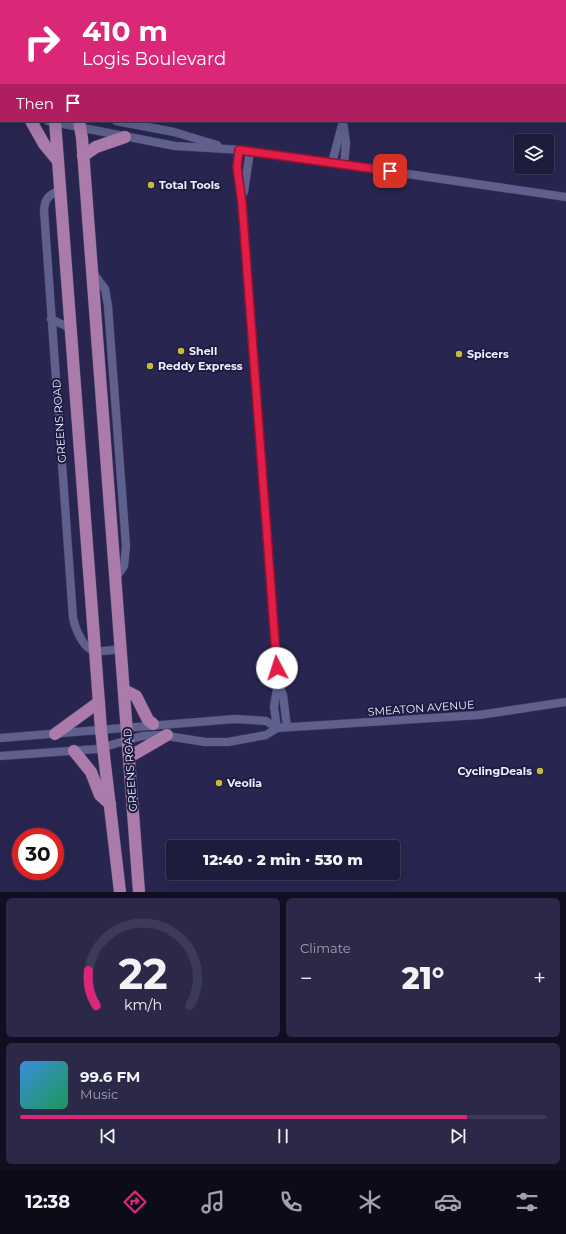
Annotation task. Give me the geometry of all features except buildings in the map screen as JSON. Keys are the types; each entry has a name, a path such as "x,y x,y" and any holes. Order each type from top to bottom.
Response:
{"main road":[{"path":"32,122 44,144 58,161"},
{"name":"GREENS ROAD","path":"53,122 58,161 101,730 120,892"},
{"name":"GREENS ROAD","path":"79,124 83,156 139,892"},
{"path":"83,156 96,147 125,137"},
{"path":"124,690 136,696 148,720 153,724"},
{"path":"55,734 99,702"},
{"path":"129,757 167,735"},
{"path":"74,751 91,772 100,795 110,804"}],"street":[{"path":"53,122 79,124 125,137 175,146 235,149 566,197"},
{"path":"121,122 174,132 235,149"},
{"path":"332,163 343,122"},
{"path":"343,122 346,143 344,165"},
{"path":"235,149 242,203 278,683 274,707 277,728"},
{"path":"242,203 250,151"},
{"name":"GREENS ROAD","path":"60,190 50,195 46,200 44,210 73,618 75,626 88,648 96,651"},
{"path":"52,319 70,328"},
{"path":"96,651 120,649"},
{"path":"278,683 283,695 288,727"},
{"name":"SMEATON AVENUE","path":"0,756 103,748 142,736 167,735 205,742 228,742 266,735 277,728 479,715 566,702"},
{"name":"SMEATON AVENUE","path":"0,738 101,730 153,724 244,719 266,721 277,728"}],"place":[{"name":"Total Tools","path":"151,185"},
{"name":"Shell","path":"181,351"},
{"name":"Spicers","path":"459,354"},
{"name":"Reddy Express","path":"150,366"},
{"name":"CyclingDeals","path":"540,771"},
{"name":"Veolia","path":"219,783"}],"route":[{"path":"277,668 242,203 237,167 239,150 390,171"}]}
